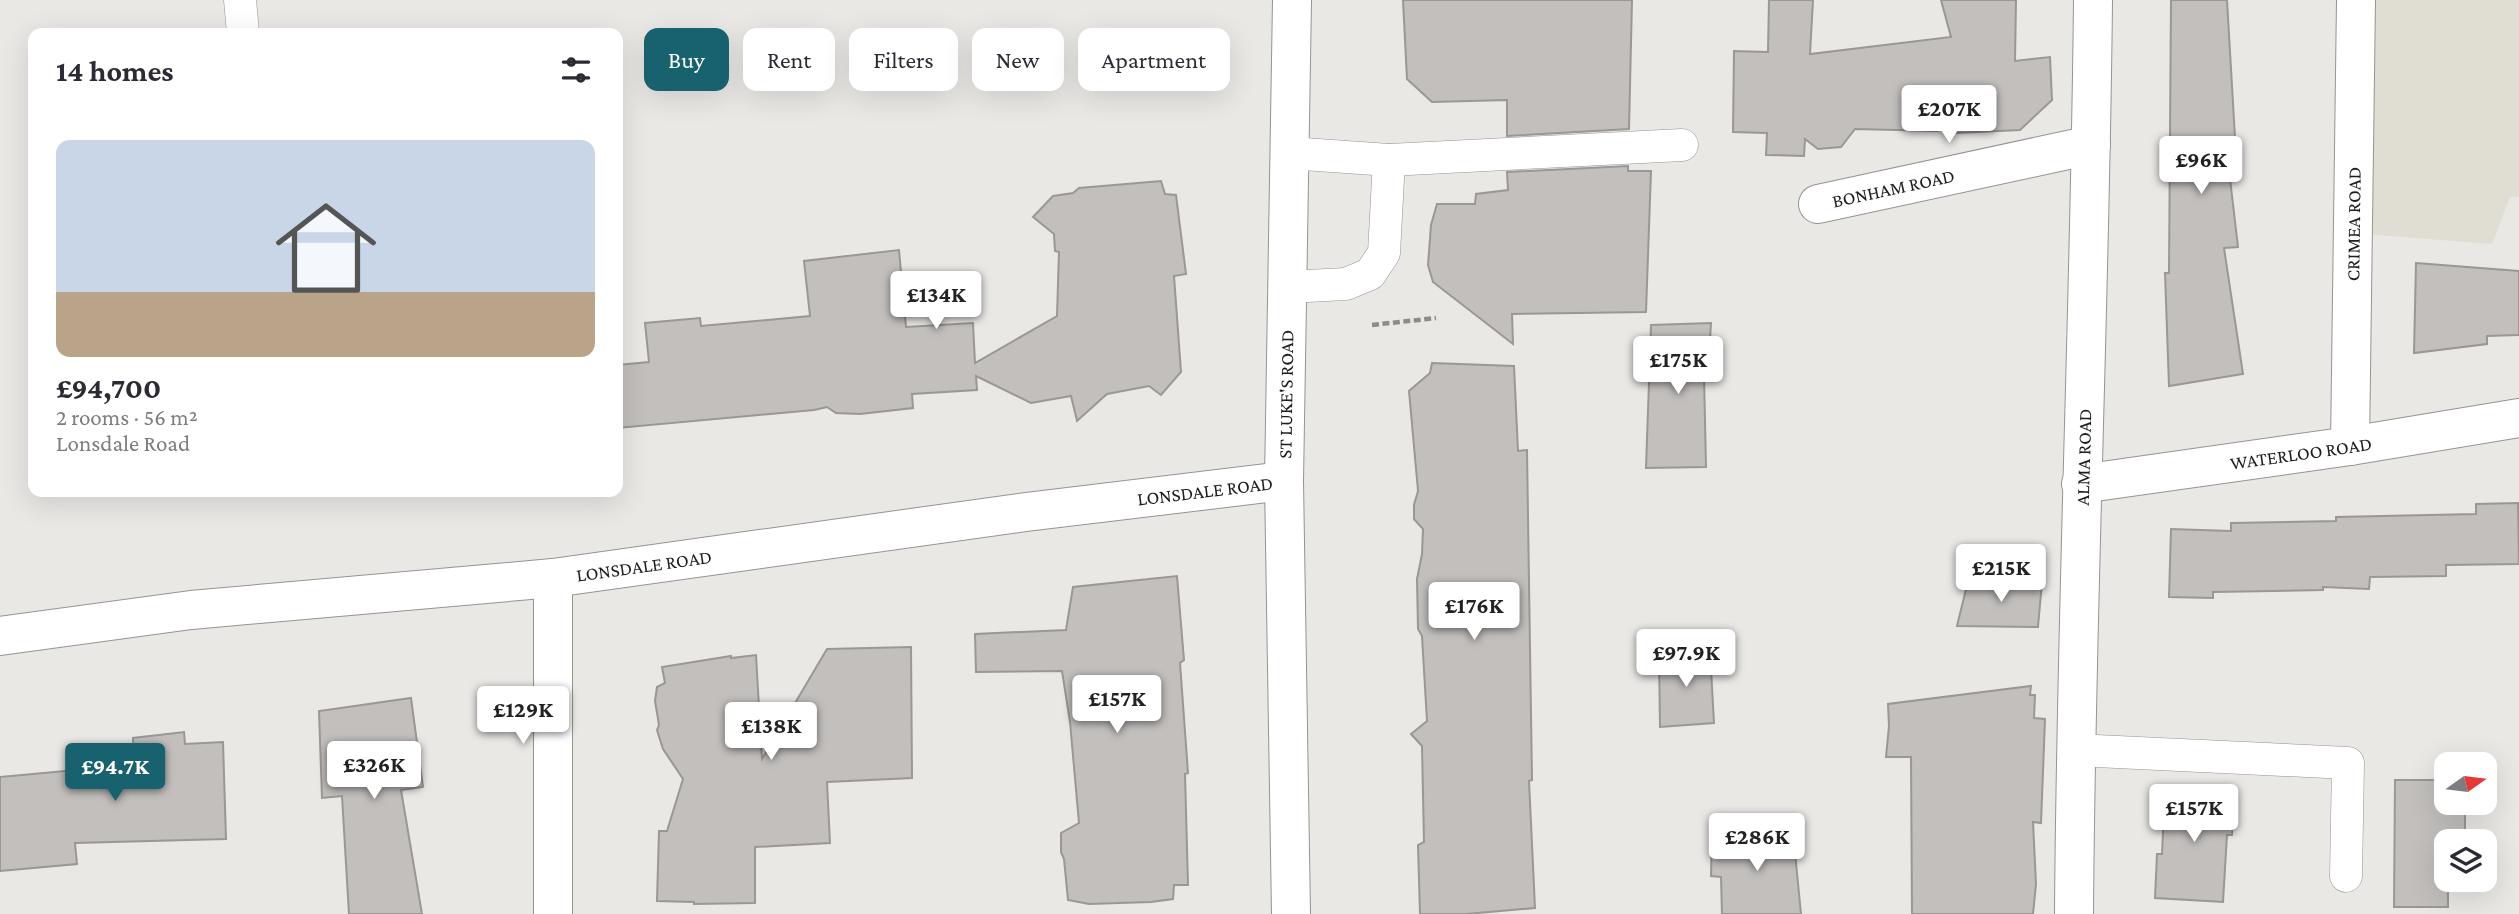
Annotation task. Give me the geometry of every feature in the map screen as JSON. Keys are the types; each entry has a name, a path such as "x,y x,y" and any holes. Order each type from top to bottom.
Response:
{"street":[{"name":"ST LUKE'S ROAD","path":"1291,914 1284,481 1292,0"},
{"name":"ALMA ROAD","path":"2074,914 2075,750 2093,0"},
{"name":"CRIMEA ROAD","path":"2350,446 2356,0"},
{"name":"BONHAM ROAD","path":"1818,204 2091,145"},
{"name":"WATERLOO ROAD","path":"2081,484 2350,446 2519,418"},
{"name":"LONSDALE ROAD","path":"0,636 191,610 553,579 1026,512 1284,481"},
{"path":"553,579 553,914"}],"lane":[{"path":"240,0 243,28"},
{"path":"1289,153 1389,160 1682,145"},
{"path":"1287,287 1346,284 1370,274 1384,253 1389,160"},
{"path":"2075,750 2348,763 2346,876"}],"shaded area":[{"path":"2356,0 2519,0 2519,197 2510,197 2492,244 2353,233"}],"building":[{"path":"1403,0 1632,0 1629,129 1507,136 1507,100 1432,102 1407,79"},
{"path":"1769,0 1813,0 1810,54 1951,37 1941,0 2016,0 2015,61 2050,57 2052,100 2020,130 1956,133 1955,127 1936,131 1855,129 1841,147 1818,149 1805,139 1804,156 1766,155 1767,133 1733,132 1734,51 1768,52"},
{"path":"2171,0 2227,0 2235,138 2235,170 2229,170 2238,247 2224,248 2243,374 2169,386 2165,273 2169,273"},
{"path":"1628,166 1628,171 1651,171 1646,312 1512,314 1513,344 1433,282 1428,265 1431,225 1437,204 1475,204 1476,194 1508,190 1507,172"},
{"path":"1161,181 1165,194 1176,195 1186,274 1174,276 1181,372 1161,395 1149,386 1107,394 1077,421 1071,396 1031,403 976,376 977,390 912,394 913,408 860,414 836,413 827,407 623,428 623,365 649,362 645,323 700,318 701,326 810,316 804,261 899,250 906,327 973,323 975,363 1057,316 1059,252 1055,251 1054,234 1033,217 1053,196 1073,193 1079,188"},
{"path":"2416,263 2519,271 2519,335 2487,336 2487,344 2414,353"},
{"path":"1711,323 1708,375 1704,375 1706,467 1646,468 1651,325"},
{"path":"1432,363 1514,366 1518,451 1527,450 1532,780 1529,781 1535,908 1466,914 1420,914 1418,845 1424,842 1422,746 1411,734 1427,721 1422,636 1418,629 1417,579 1423,529 1414,519 1418,491 1409,391 1430,373"},
{"path":"2518,503 2519,564 2446,565 2446,576 2370,577 2369,589 2323,587 2323,590 2213,592 2213,598 2169,597 2171,529 2231,531 2231,523 2336,521 2336,517 2476,514 2476,504"},
{"path":"1177,576 1184,660 1180,663 1188,773 1185,774 1188,885 1174,885 1173,899 1151,902 1089,904 1068,900 1061,833 1079,823 1070,722 1062,671 976,672 975,634 1066,630 1073,587"},
{"path":"1968,581 2042,582 2038,627 1957,626"},
{"path":"911,647 912,778 827,782 830,843 755,847 755,903 694,904 657,901 659,831 667,831 683,779 663,749 657,730 659,725 655,701 657,687 665,683 662,667 731,656 756,655 762,759 827,649"},
{"path":"1710,651 1714,723 1660,727 1659,655"},
{"path":"2031,686 2030,695 2035,695 2034,718 2045,719 2041,823 2033,822 2036,884 2033,914 1912,914 1911,757 1886,757 1888,704"},
{"path":"411,698 423,787 401,790 422,914 349,914 342,796 322,798 319,711"},
{"path":"184,732 185,744 223,742 226,839 75,843 77,864 0,871 0,777 134,767 133,738"},
{"path":"2395,780 2434,780 2434,816 2465,816 2465,829 2434,829 2434,892 2448,892 2448,907 2394,907"},
{"path":"2165,787 2234,791 2232,835 2227,835 2223,902 2155,898 2157,854 2162,854"},
{"path":"1793,832 1801,914 1722,914 1721,877 1711,876 1712,834"}]}
